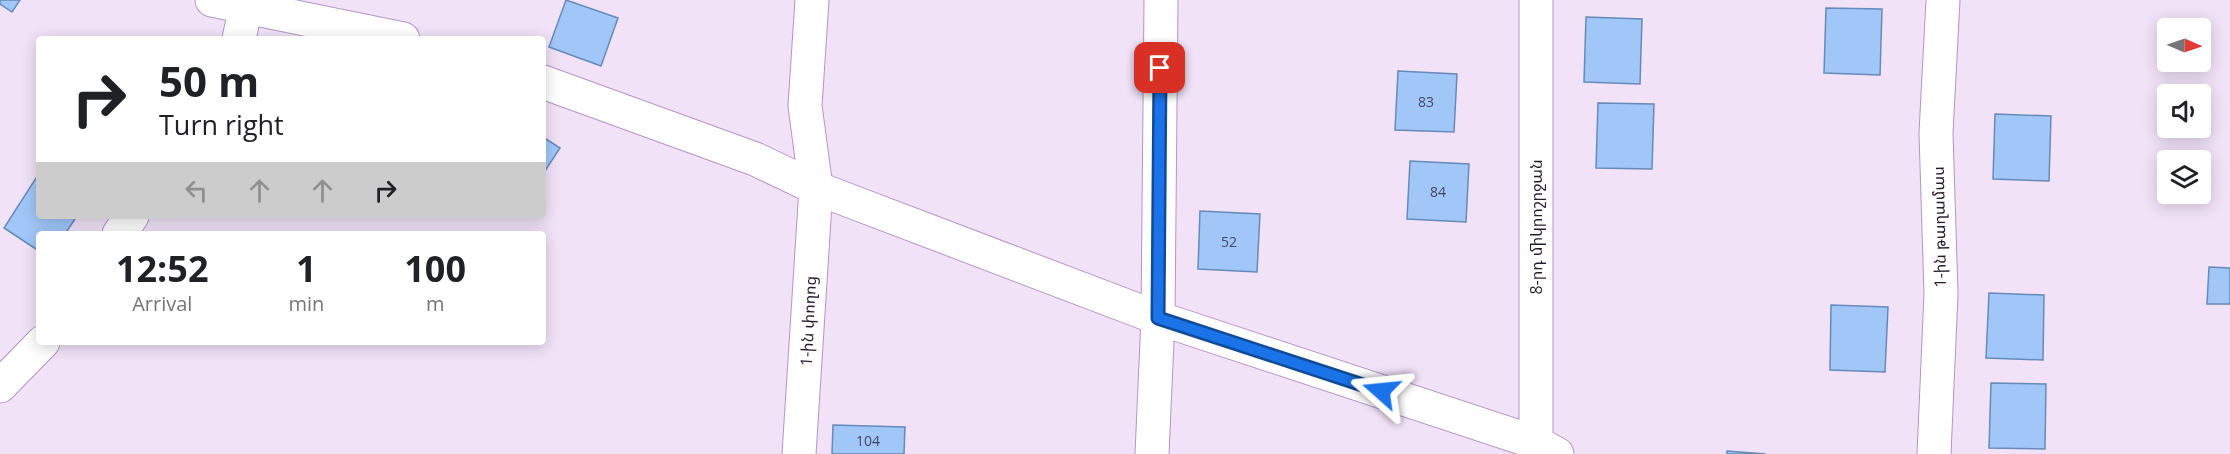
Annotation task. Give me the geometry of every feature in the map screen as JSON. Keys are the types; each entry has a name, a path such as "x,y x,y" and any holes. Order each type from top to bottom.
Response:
{"street":[{"path":"212,0 261,5 390,36"},
{"name":"1-ին փողոց","path":"800,454 816,188 805,106 812,0"},
{"path":"1152,454 1158,318 1161,0"},
{"name":"8-րդ միկրոշրջան","path":"1536,0 1543,450"},
{"name":"1-ին թաղամաս","path":"1934,454 1941,294 1936,134 1943,0"},
{"path":"241,36 261,5"},
{"path":"546,83 755,159 816,188 1158,318 1543,450"},
{"path":"0,386 40,345"}],"building":[{"path":"0,0 20,0 12,12 0,4"},
{"path":"566,0 618,18 601,66 549,47"},
{"path":"1826,8 1882,9 1880,75 1824,73"},
{"path":"1586,17 1642,19 1640,84 1584,82"},
{"path":"1398,71 1457,74 1454,132 1395,130"},
{"path":"1598,103 1654,104 1652,169 1596,168"},
{"path":"1995,114 2051,116 2049,181 1993,179"},
{"path":"546,139 560,148 546,169"},
{"path":"1410,161 1469,164 1466,222 1407,219"},
{"path":"36,178 36,219 75,219 67,231 36,231 36,249 4,228"},
{"path":"1200,211 1260,214 1257,272 1198,269"},
{"path":"2209,267 2230,268 2230,304 2207,304"},
{"path":"1989,293 2044,295 2043,360 1986,358"},
{"path":"1831,305 1888,307 1885,372 1830,370"},
{"path":"1991,383 2046,384 2045,449 1989,448"},
{"path":"833,425 905,427 904,454 832,454"},
{"path":"1727,451 1766,454 1727,454"}],"route":[{"path":"1160,68 1158,318 1381,391"}]}
